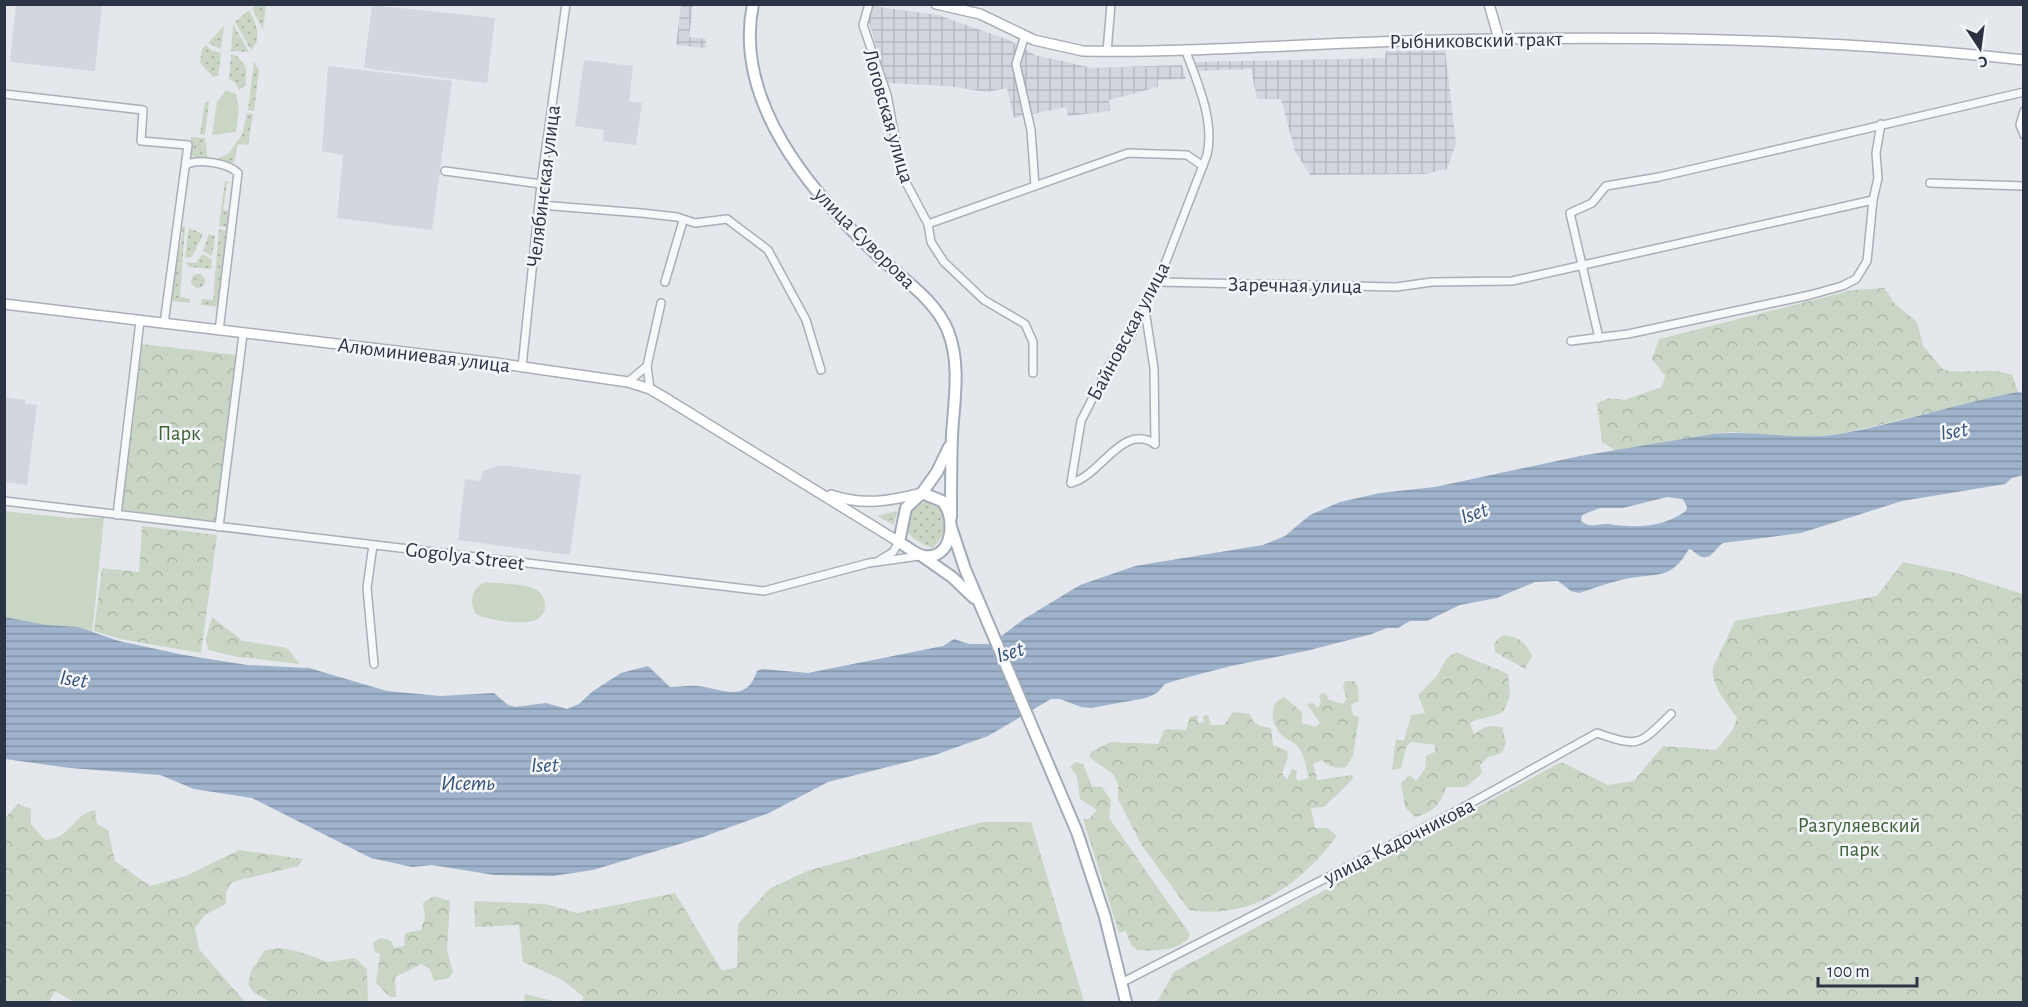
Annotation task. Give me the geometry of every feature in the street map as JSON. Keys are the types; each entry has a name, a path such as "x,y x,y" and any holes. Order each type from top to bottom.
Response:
{"main road":[{"name":"улица Суворова","path":"753,4 752,50 756,77 778,134 799,169 833,211 927,300 947,329 953,346 956,372 951,522"},
{"name":"Рыбниковский тракт","path":"936,4 980,14 1024,35 1061,48 1107,52 1499,39 1780,41 1958,52 2024,60"},
{"path":"1489,4 1499,39"},
{"name":"Алюминиевая улица","path":"4,304 628,382 650,389 815,489"},
{"path":"899,542 903,514 938,472 952,438"},
{"path":"815,489 856,502 890,501 922,493 942,501 951,522 962,561 1084,851 1126,1002"},
{"path":"815,489 922,556 960,583 987,620"},
{"path":"922,556 936,554 944,548 951,522"}],"street":[{"name":"Челябинская улица","path":"522,367 541,184 566,4"},
{"name":"Логовская улица","path":"869,4 862,25 887,95 902,176 928,224 931,242 944,262 984,300 1025,324 1033,342 1033,373"},
{"path":"1107,52 1111,4"},
{"path":"1024,35 1016,64 1031,130 1035,186"},
{"name":"Байновская улица","path":"1145,310 1154,368 1155,444 1145,438 1137,437 1118,447 1084,478 1071,483 1081,421 1111,362 1129,339 1145,310 1203,166 1209,143 1209,128 1185,49"},
{"path":"1599,338 1584,265 1570,213 1592,203 1606,186 1659,177 2024,92"},
{"path":"4,94 143,110 141,141 188,145 164,324"},
{"path":"2024,111 2020,125 2024,135"},
{"path":"1570,341 1599,338 1842,286 1856,279 1867,261 1873,200 1878,178 1876,153 1881,124"},
{"path":"928,224 1128,153 1187,155 1203,166"},
{"path":"186,165 191,162 226,165 238,172 219,331"},
{"path":"444,171 541,184"},
{"path":"1930,183 2024,186"},
{"name":"Заречная улица","path":"1158,282 1396,287 1432,282 1512,281 1873,200"},
{"path":"540,205 641,213 695,223 727,219 768,250 806,320 821,370"},
{"path":"664,282 683,220"},
{"path":"650,389 647,366 661,303"},
{"path":"117,515 140,321"},
{"path":"219,527 243,334"},
{"path":"628,382 647,366"},
{"name":"Gogolya Street","path":"4,501 764,591 869,563 922,556"},
{"path":"869,563 893,552 899,542"},
{"path":"373,545 367,588 374,664"},
{"name":"улица Кадочникова","path":"1121,983 1454,813 1597,733 1628,744 1644,740 1671,714"}],"shaded area":[{"path":"16,5 102,5 95,71 10,62"},
{"path":"372,5 495,18 487,83 364,68"},
{"path":"681,5 693,5 689,37 706,39 705,48 676,45"},
{"path":"864,5 938,15 1009,40 1035,55 1092,68 1182,65 1186,79 1158,80 1158,87 1109,100 1110,111 1068,116 1066,107 1014,118 1007,88 987,92 948,86 887,83"},
{"path":"1445,50 1456,143 1447,169 1425,174 1310,175 1295,151 1281,99 1257,99 1251,69 1195,71 1195,62 1385,58 1386,51"},
{"path":"584,60 633,66 629,101 642,103 636,145 603,141 604,130 575,126"},
{"path":"328,66 452,81 432,230 337,218 343,155 322,151"},
{"path":"5,397 25,400 25,404 37,405 27,485 5,482"},
{"path":"500,465 581,475 570,555 458,540 465,479 480,481 483,471"}],"green space":[{"path":"256,5 266,5 263,30 252,8"},
{"path":"249,10 256,25 257,36 255,46 251,50 235,22"},
{"path":"233,24 249,52 231,51"},
{"path":"224,26 221,49 208,43"},
{"path":"206,45 211,50 221,53 218,76 213,77 200,63 202,49"},
{"path":"231,54 238,57 246,67 246,85 239,90 235,82 229,79"},
{"path":"254,62 259,70 254,111 248,110"},
{"path":"226,90 236,94 239,109 236,132 212,135 217,102"},
{"path":"205,102 209,102 205,135 200,134"},
{"path":"247,113 253,114 248,145 238,144 234,163 214,161 229,153 242,135"},
{"path":"191,137 205,138 208,160 189,155"},
{"path":"225,181 231,182 227,183 223,210 229,211 227,227 219,226"},
{"path":"179,226 185,227 180,297 190,299 190,303 172,301 177,249 180,248 183,232 179,230"},
{"path":"189,228 203,234 192,257 185,258"},
{"path":"219,229 226,230 219,307 201,305 202,299 213,300"},
{"path":"209,234 215,236 212,256 203,251"},
{"path":"202,254 212,259 211,269 189,267 186,262 196,263"},
{"path":"198,274 203,276 205,281 203,286 198,288 193,286 191,281 193,276"},
{"path":"1884,288 1895,304 1917,322 1923,346 1944,370 2003,372 2012,375 2018,392 1840,434 1796,438 1732,432 1616,451 1602,442 1597,403 1609,398 1624,400 1662,387 1665,376 1652,359 1659,339 1853,290"},
{"name":"Парк","path":"142,344 236,355 216,521 122,510"},
{"path":"931,501 942,510 945,523 941,537 932,548 912,537 906,526 909,516 916,507"},
{"path":"4,511 69,518 104,518 92,634 5,619"},
{"path":"897,511 894,525 877,516"},
{"path":"142,526 217,535 201,653 120,639 94,631 102,568 139,572"},
{"name":"Разгуляевский парк","path":"1903,562 1956,573 2023,594 2023,1002 1157,1002 1174,972 1561,762 1608,785 1634,781 1663,746 1716,750 1732,731 1737,718 1720,694 1713,674 1713,667 1735,621 1877,596"},
{"path":"486,582 522,585 537,590 545,602 542,615 534,621 518,622 476,614 472,604 473,595 477,587"},
{"path":"212,617 243,641 287,648 300,664 238,657 208,650 206,638"},
{"path":"1503,635 1518,639 1527,647 1532,656 1525,669 1495,652 1494,643"},
{"path":"1456,652 1508,674 1510,696 1503,712 1470,723 1474,735 1486,727 1502,727 1506,743 1502,753 1488,757 1480,765 1482,773 1466,787 1446,787 1435,807 1415,817 1405,807 1401,783 1410,775 1416,781 1425,769 1426,756 1435,752 1435,745 1411,742 1406,747 1401,768 1392,770 1396,739 1404,741 1411,715 1425,713 1418,695 1436,677 1447,658"},
{"path":"1345,681 1354,681 1358,686 1359,701 1351,705 1353,715 1359,717 1353,756 1346,767 1333,767 1322,760 1313,764 1317,780 1352,775 1353,779 1324,807 1311,808 1315,828 1327,828 1337,836 1307,869 1273,895 1254,904 1234,909 1212,912 1189,910 1141,844 1118,799 1118,784 1114,775 1089,757 1091,752 1111,742 1158,744 1165,729 1186,730 1190,717 1197,715 1198,723 1204,722 1203,716 1208,715 1211,725 1224,725 1233,712 1250,714 1253,721 1263,727 1271,728 1273,745 1287,751 1288,758 1282,773 1287,780 1292,769 1297,771 1298,781 1309,778 1300,750 1275,726 1273,709 1275,704 1284,697 1302,712 1302,723 1316,727 1320,723 1307,704 1313,703 1318,708 1321,703 1319,695 1322,693 1326,694 1329,700 1343,704 1347,699 1343,688"},
{"path":"1075,762 1083,764 1092,786 1102,787 1111,800 1109,818 1190,934 1181,944 1167,949 1137,950 1131,945 1126,931 1119,933 1083,819 1089,819 1097,810 1080,799 1077,776 1070,767"},
{"path":"18,804 31,809 31,824 45,840 62,835 81,817 95,810 97,824 108,830 115,861 150,886 186,876 239,850 303,859 298,866 232,882 226,892 226,904 205,915 195,928 199,949 245,1002 74,1002 55,991 49,1002 5,1002 5,818"},
{"path":"982,822 1031,822 1084,1002 581,1002 584,997 561,979 523,962 519,925 475,927 474,901 546,904 577,913 675,893 722,971 737,967 738,924 769,889 807,871"},
{"path":"434,896 450,901 447,950 453,972 449,978 434,981 430,969 421,964 395,977 396,997 390,997 376,983 380,954 375,952 373,943 381,938 391,941 394,948 404,946 405,933 421,930 425,917 423,903"},
{"path":"280,948 328,962 355,958 367,969 368,1002 270,1002 253,992 248,984 251,971 265,950"},
{"path":"525,994 557,1002 524,1002"}],"water":[{"name":"Исеть","path":"2023,393 2023,475 2012,478 2005,484 1902,501 1801,533 1723,543 1706,557 1689,549 1677,565 1664,573 1624,579 1579,593 1571,591 1558,581 1535,582 1497,598 1460,605 1427,621 1410,621 1398,628 1387,628 1306,651 1181,679 1165,684 1157,693 1146,698 1091,708 1081,707 1060,699 1051,699 988,736 935,755 828,782 769,813 703,837 593,870 553,876 494,875 432,865 412,867 371,858 252,798 194,789 160,775 70,768 5,759 5,617 46,625 78,627 119,641 184,655 247,665 309,668 387,691 440,696 494,693 508,705 515,707 546,703 567,709 579,704 593,691 621,673 648,666 670,687 698,686 733,692 747,688 757,671 762,669 808,673 943,646 954,639 969,644 991,644 1024,619 1080,585 1135,566 1263,545 1285,536 1310,515 1340,502 1380,493 1435,487 1580,456 1713,434 1824,436 1840,434 1996,397","holes":["1667,497 1683,499 1687,507 1686,511 1658,524 1591,525 1581,521 1582,515 1600,508 1623,508"]}],"water label":[{"name":"Iset","path":"1954,430"},
{"name":"Iset","path":"1474,512"},
{"name":"Iset","path":"1010,651"},
{"name":"Iset","path":"74,678"},
{"name":"Iset","path":"545,764"}]}
